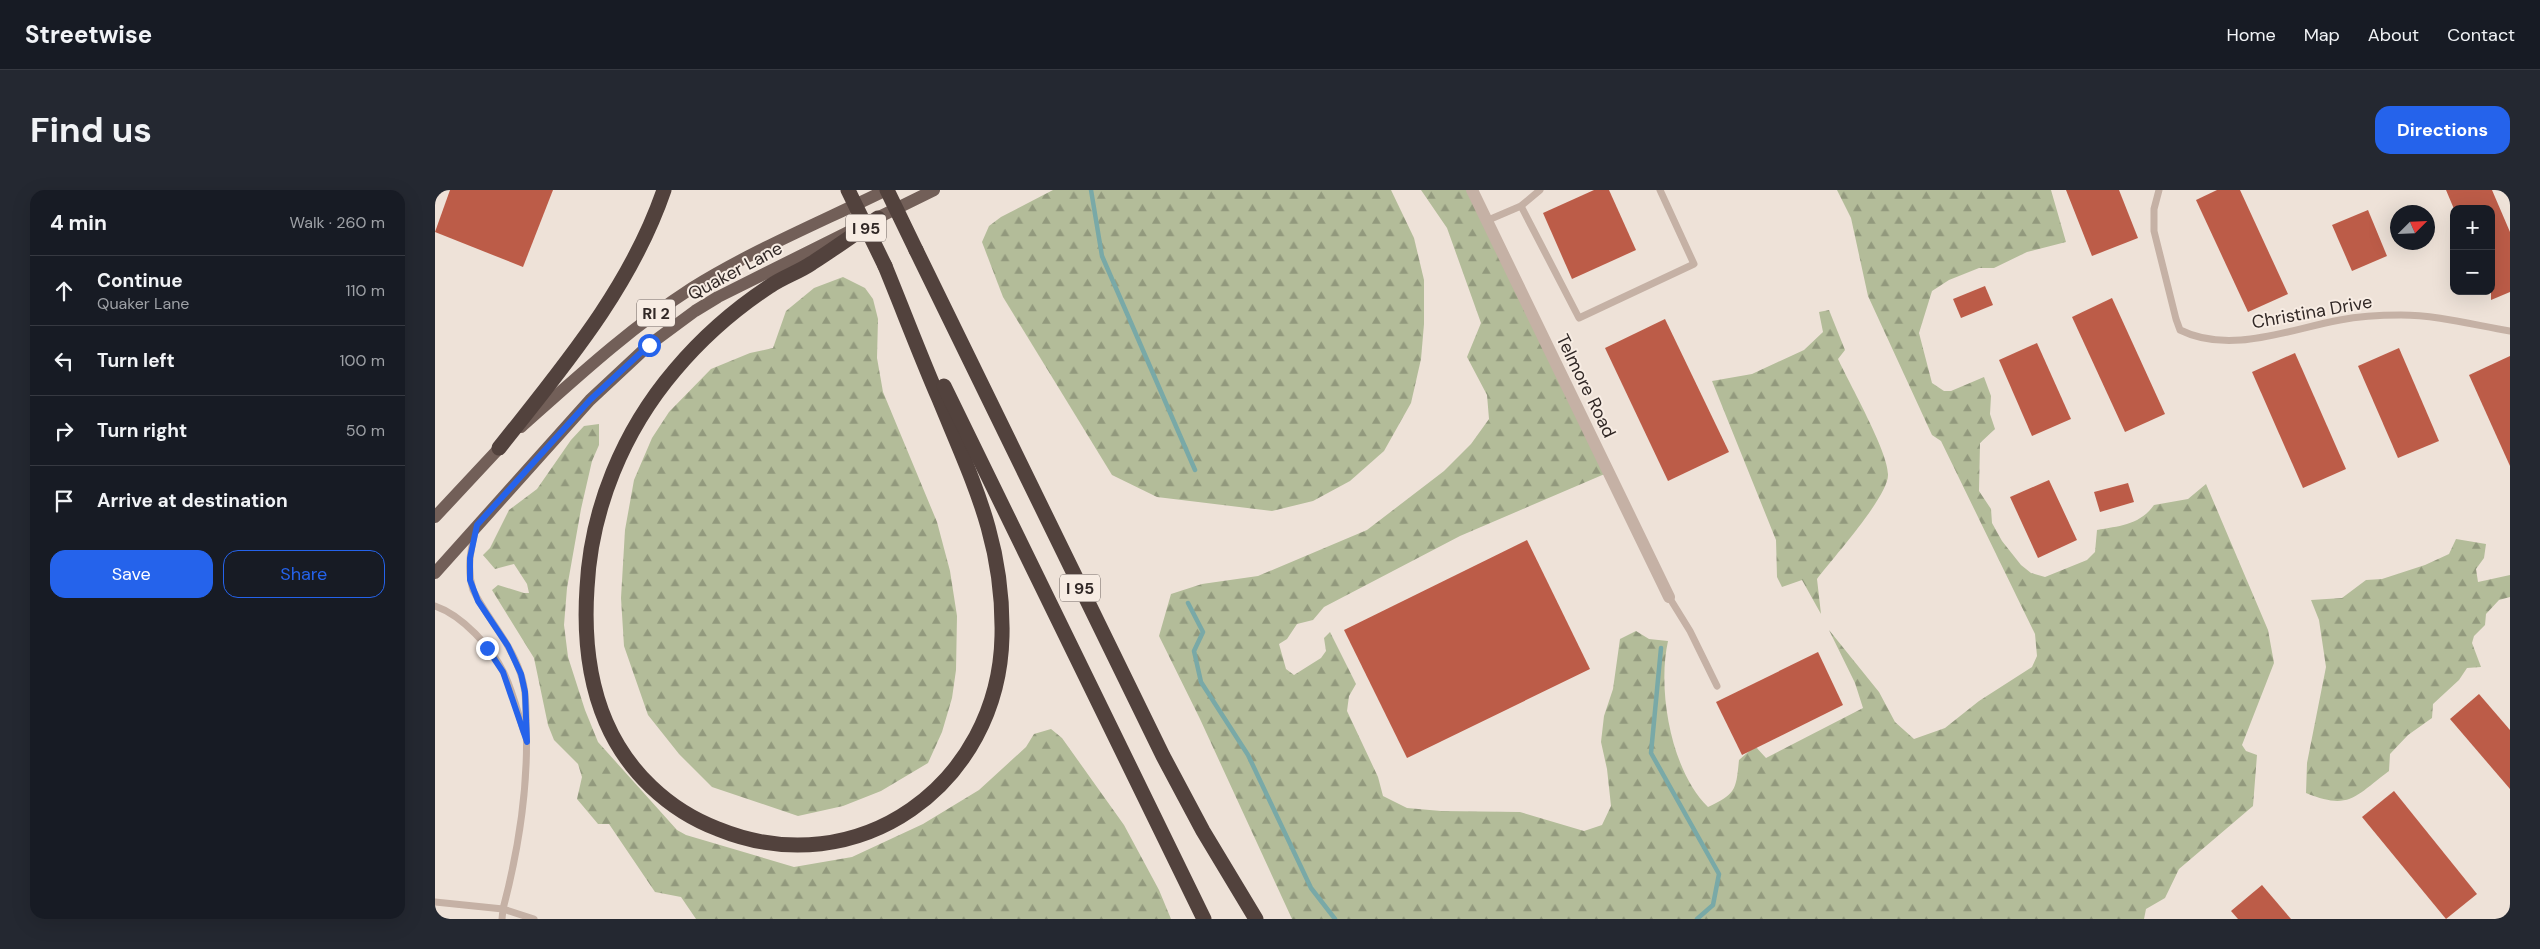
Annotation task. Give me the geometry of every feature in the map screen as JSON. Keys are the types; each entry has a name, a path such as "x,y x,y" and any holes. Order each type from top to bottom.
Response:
{"highway":[{"path":"499,448 605,310 641,244 663,190"},
{"name":"I 95","path":"848,190 1204,919"},
{"name":"I 95","path":"886,190 1163,756 1203,831 1257,919"},
{"path":"878,218 808,266 773,284 754,297 710,333 677,368 649,404 623,448 607,488 595,532 587,578 587,631 593,685 606,722 623,753 659,794 692,818 746,839 784,845 824,844 860,835 902,816 937,789 961,761 983,724 998,678 1001,655 1001,607 996,558 986,513 885,266"}],"main road":[{"name":"Quaker Lane","path":"435,517 499,448 602,355 676,299 744,260 886,190"},
{"name":"Quaker Lane","path":"435,573 590,400 629,363 672,328 739,286 934,190"}],"street":[{"name":"Telmore Road","path":"1472,190 1669,597"}],"lane":[{"path":"1486,221 1521,206 1539,190"},
{"path":"1521,206 1579,318 1694,264 1660,190"},
{"name":"Christina Drive","path":"2159,190 2154,209 2154,231 2166,285 2180,330 2195,336 2214,340 2238,340 2342,320 2403,315 2510,331"},
{"path":"477,525 470,558 470,580 478,601 508,646 521,674 525,692 527,742 524,799 502,919"},
{"path":"1669,597 1690,631 1717,686"},
{"path":"435,606 446,611 464,625 495,659 508,684 527,742"},
{"path":"435,902 503,909 534,919"}],"green space":[{"path":"1053,190 1391,190 1414,238 1424,280 1424,324 1421,359 1411,403 1384,451 1350,481 1313,501 1272,511 1157,497 1112,475 1003,297 982,242 989,226 1001,217"},
{"path":"1421,190 1472,190 1607,473 1460,536 1324,607 1313,620 1297,624 1287,639 1279,644 1286,669 1294,675 1321,658 1326,651 1324,638 1330,632 1356,684 1349,696 1347,711 1378,777 1383,796 1407,808 1441,811 1520,812 1584,831 1602,825 1611,806 1607,769 1601,742 1604,716 1613,689 1620,639 1636,631 1649,639 1668,641 1664,683 1670,729 1676,752 1685,773 1695,792 1708,807 1724,798 1733,790 1737,778 1739,760 1755,746 1766,758 1863,708 1855,683 1829,630 1879,692 1895,722 1914,739 1945,728 1979,701 2032,667 2037,656 2035,634 1941,441 1932,435 1868,296 1851,218 1837,190 2051,190 2066,242 2027,252 1994,268 1979,268 1949,280 1932,291 1919,333 1932,383 1944,391 1951,391 1984,377 1991,396 1990,414 1995,429 1980,443 1979,491 1991,509 1992,523 2002,541 2021,565 2031,573 2045,577 2087,560 2095,552 2097,530 2129,524 2142,517 2154,505 2188,499 2206,484 2268,630 2274,663 2242,745 2246,751 2257,755 2253,806 2179,869 2165,898 2146,909 2144,919 1292,919 1200,719 1159,636 1171,594 1202,584 1258,576 1367,530 1444,471 1471,444 1489,419 1487,395 1467,357 1481,323 1447,228"},
{"path":"843,277 865,288 873,299 878,319 877,358 883,392 937,522 950,571 957,616 956,670 952,698 942,732 928,763 881,791 843,806 798,816 712,787 679,754 648,715 624,646 621,598 625,530 634,480 652,438 669,412 711,369 750,353 773,348 786,311 814,288"},
{"path":"1829,310 1845,350 1838,359 1876,435 1887,465 1888,475 1886,485 1879,498 1817,579 1821,614 1802,580 1782,587 1777,577 1776,540 1712,381 1752,374 1804,350 1823,332 1819,312"},
{"path":"599,424 599,445 592,461 581,509 567,588 564,625 568,657 585,710 598,742 677,830 686,835 794,867 852,857 923,824 979,790 1026,747 1034,734 1051,729 1062,738 1124,825 1159,890 1171,919 696,919 681,897 655,892 609,824 598,824 577,799 582,777 578,764 554,740 548,725 534,658 492,590 498,585 529,593 527,584 514,564 495,569 483,555 490,548 509,510 537,489 571,440 584,426"},
{"path":"2456,539 2486,544 2484,558 2476,569 2478,582 2510,575 2510,597 2499,600 2486,614 2485,625 2474,636 2472,643 2481,667 2467,668 2459,680 2433,704 2432,718 2408,735 2390,754 2389,771 2359,794 2343,801 2333,801 2306,793 2307,763 2326,667 2319,620 2311,600 2342,598 2366,580 2382,579 2425,565 2449,554"}],"building":[{"path":"450,190 553,190 523,267 435,232"},
{"path":"1594,190 1609,190 1636,250 1572,279 1543,213"},
{"path":"2066,190 2119,190 2138,238 2092,256"},
{"path":"2217,190 2240,190 2288,294 2248,312 2196,200"},
{"path":"2446,190 2492,190 2510,232 2510,292 2491,300 2491,295 2495,295 2495,205 2452,205"},
{"path":"2368,210 2387,256 2352,271 2332,225"},
{"path":"1985,286 1993,305 1961,318 1953,299"},
{"path":"2112,298 2165,414 2125,432 2072,317"},
{"path":"1665,319 1729,452 1668,481 1605,348"},
{"path":"2037,343 2071,419 2032,436 1999,360"},
{"path":"2399,348 2439,441 2398,458 2358,366"},
{"path":"2295,353 2346,469 2303,488 2252,372"},
{"path":"2510,356 2510,466 2469,375"},
{"path":"2049,480 2077,540 2038,558 2010,497"},
{"path":"2128,483 2134,502 2100,512 2094,492"},
{"path":"1527,540 1590,669 1407,758 1344,630"},
{"path":"1818,652 1843,705 1742,755 1716,702"},
{"path":"2479,694 2510,730 2510,789 2450,719"},
{"path":"2394,791 2477,894 2446,919 2362,817"},
{"path":"2262,885 2291,919 2238,919 2231,911"}],"waterway":[{"path":"1091,190 1102,256 1195,470"},
{"path":"1188,603 1203,632 1194,651 1201,682 1248,755 1311,888 1335,919"},
{"path":"1661,648 1651,753 1719,874 1713,905 1697,919"}],"route":[{"path":"487,648 503,672 527,742 525,692 521,674 508,646 478,601 470,580 470,558 477,525 590,400 649,345"}]}
